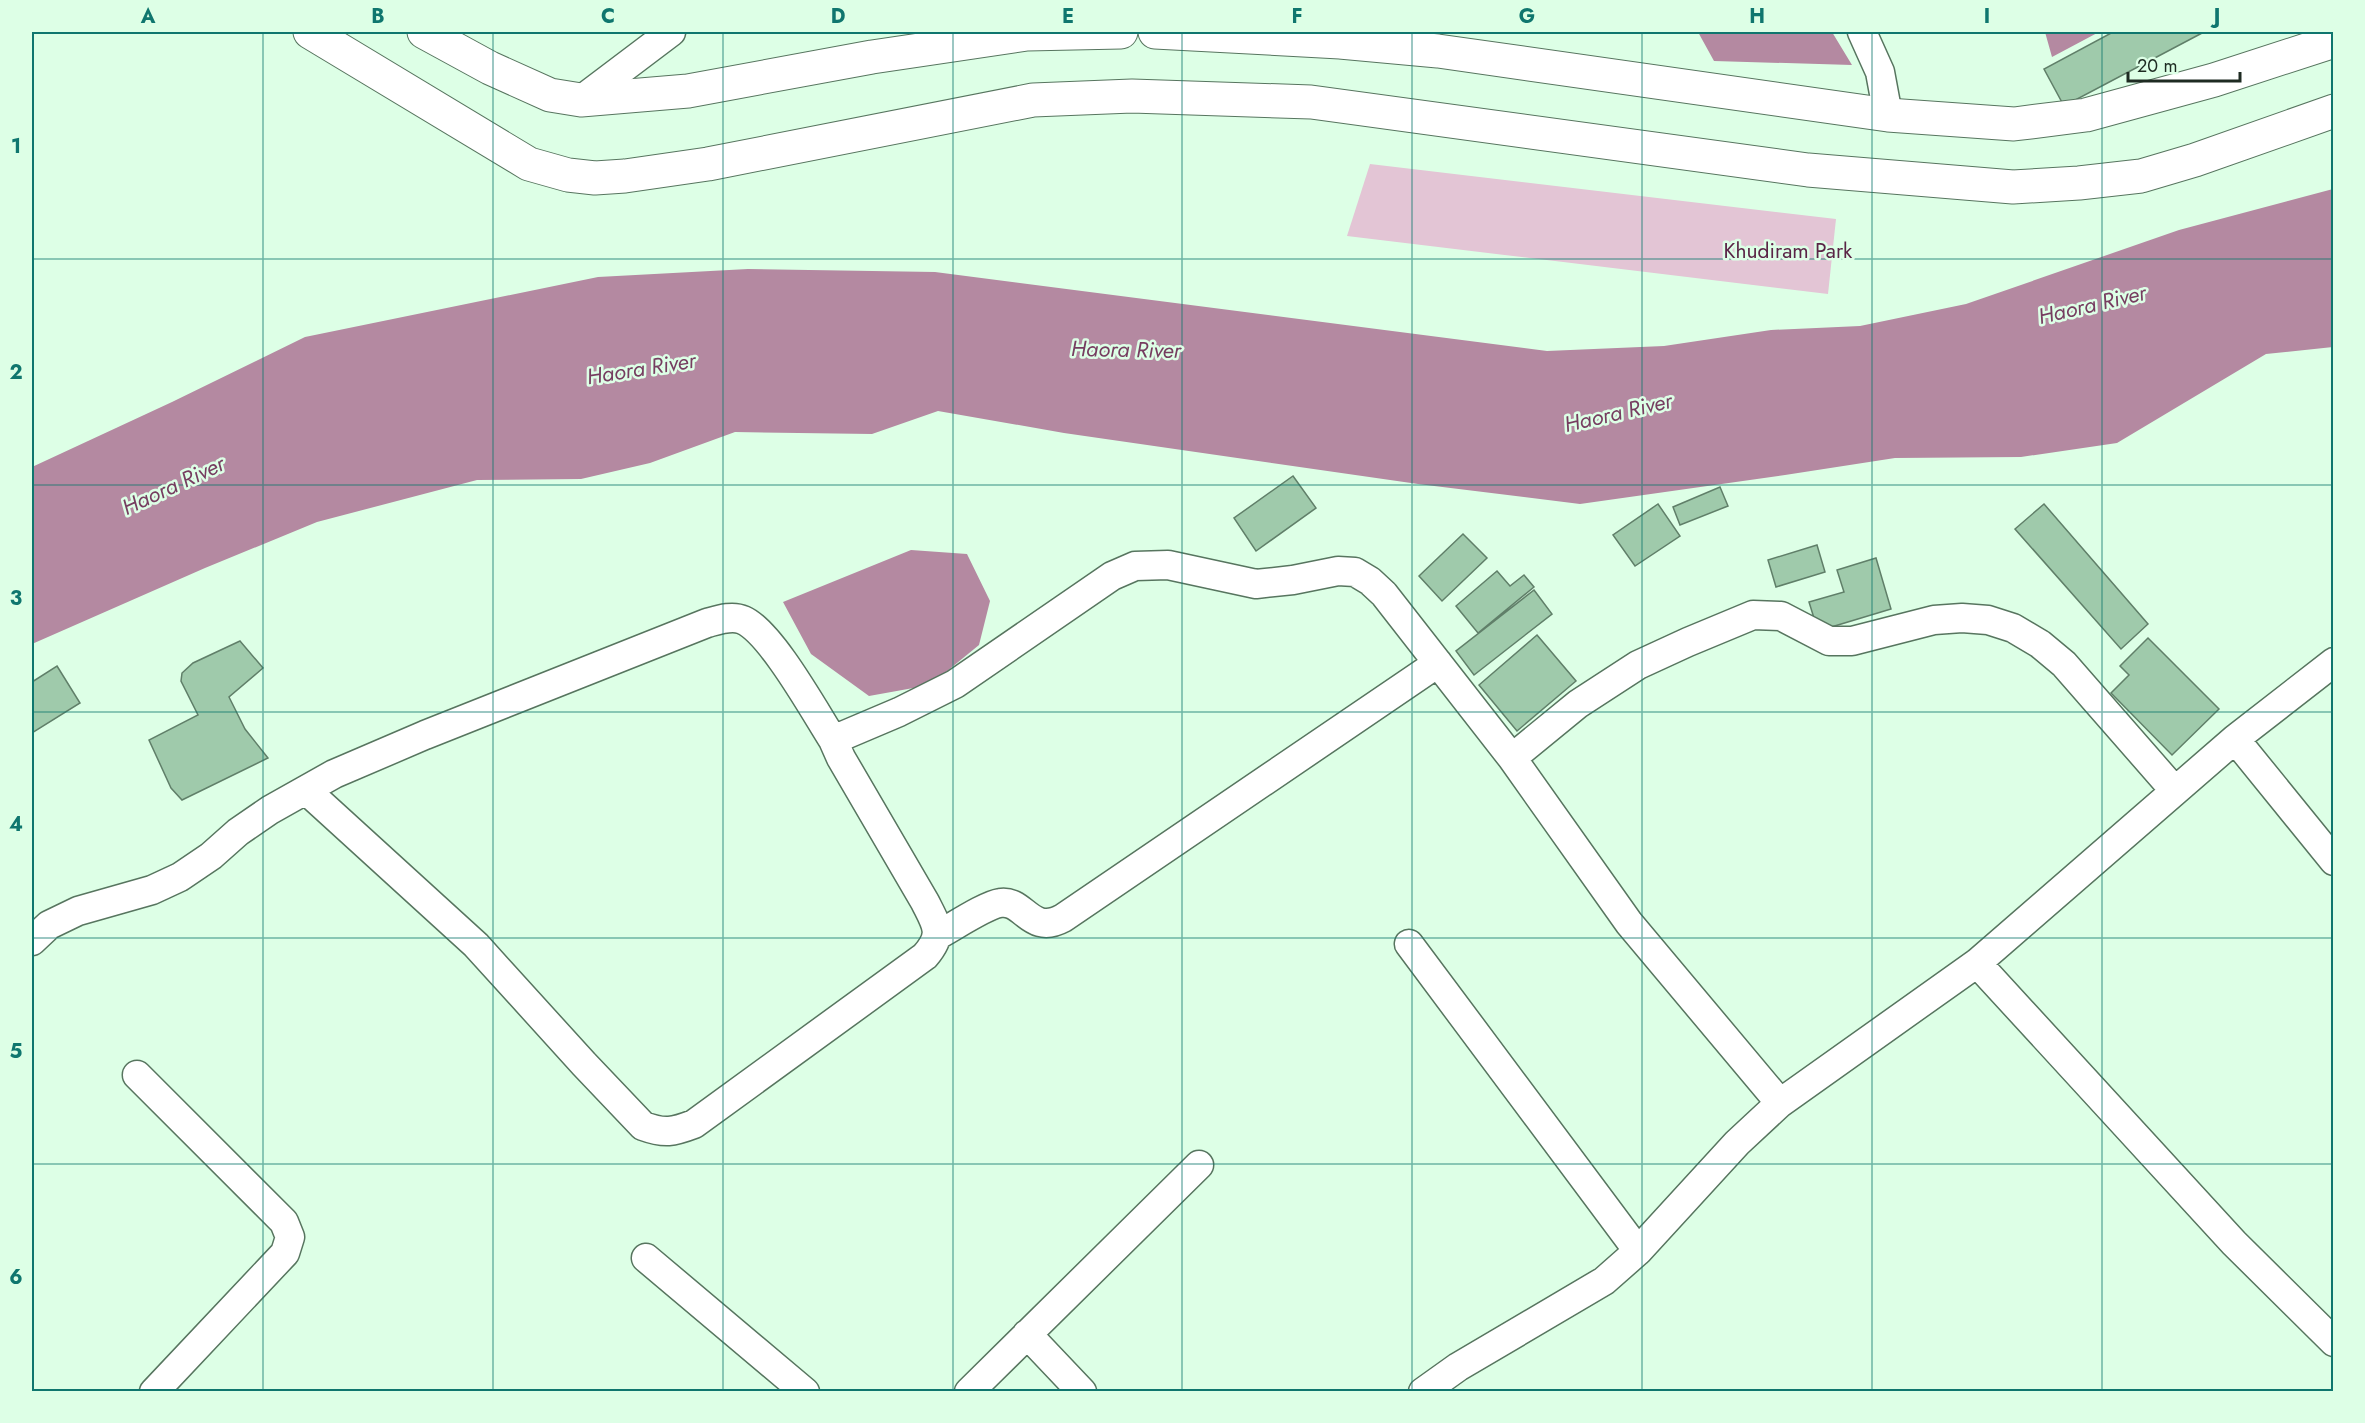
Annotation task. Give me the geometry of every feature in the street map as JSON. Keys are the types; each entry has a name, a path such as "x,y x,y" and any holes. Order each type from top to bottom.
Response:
{"street":[{"path":"310,32 529,164 568,175 595,178 708,164 1033,100 1132,96 1311,102 1808,170 2013,187 2141,176 2334,111"},
{"path":"424,32 490,68 550,95 581,100 688,91 872,57 1027,34 1121,32"},
{"path":"581,100 671,32"},
{"path":"1155,32 1340,42 1438,51 1888,115 2014,124 2086,115 2214,80 2312,40"},
{"path":"1862,32 1880,72 1888,115"},
{"path":"833,740 899,712 955,684 1112,576 1135,566 1167,565 1256,584 1293,580 1338,571 1355,572 1370,581 1384,594 1512,758 1629,922 1780,1103"},
{"path":"1512,758 1578,704 1638,665 1753,615 1781,616 1830,641 1852,642 1934,620 1962,618 1988,620 2013,628 2040,644 2064,664 2175,791"},
{"path":"32,941 49,925 78,911 152,890 180,877 212,856 238,831 334,774 425,735 707,623 726,618 742,619 755,627 771,644 833,740 925,902 936,923 938,935 936,943 925,956 694,1124 669,1132 655,1130 643,1126 476,945 307,791"},
{"path":"1423,1392 1458,1367 1604,1281 1638,1251 1737,1143 1780,1103 1977,963 2235,739 2334,662"},
{"path":"938,935 998,903 1014,905 1036,921 1055,923 1438,663"},
{"path":"2235,739 2334,861"},
{"path":"1409,944 1638,1251"},
{"path":"1977,963 2234,1243 2334,1342"},
{"path":"137,1076 284,1222 290,1237 285,1253 154,1392"},
{"path":"969,1392 1199,1165"},
{"path":"646,1258 805,1392"},
{"path":"1027,1334 1082,1392"}],"green space":[{"name":"Khudiram Park","path":"1370,164 1836,219 1828,294 1347,236"}],"water":[{"path":"1698,32 1832,32 1852,65 1714,61"},
{"path":"2045,32 2099,32 2052,57"},
{"name":"Haora River","path":"2333,189 2333,347 2266,354 2117,443 2021,457 1895,458 1580,504 1418,484 1064,433 938,411 872,434 735,432 650,463 581,479 477,480 317,522 32,644 32,467 305,337 598,277 748,269 935,272 1547,351 1664,346 1771,330 1860,326 1966,304 2179,230"},
{"path":"911,550 967,554 990,601 979,645 930,685 869,696 811,654 783,602"}],"building":[{"path":"2113,32 2204,32 2064,106 2044,69"},
{"path":"1293,476 1316,508 1256,551 1234,518"},
{"path":"1720,487 1728,506 1680,525 1673,507"},
{"path":"1658,504 1680,536 1635,566 1613,535"},
{"path":"2044,504 2148,624 2121,649 2015,529"},
{"path":"1463,534 1487,558 1442,601 1419,576"},
{"path":"1817,545 1825,572 1776,587 1768,560"},
{"path":"1876,558 1891,609 1818,631 1809,602 1844,592 1837,570"},
{"path":"1497,571 1510,586 1524,575 1534,587 1478,633 1456,606"},
{"path":"1534,590 1552,614 1474,675 1456,651"},
{"path":"1537,635 1576,681 1517,731 1479,685"},
{"path":"2148,638 2219,709 2172,755 2111,693 2129,675 2120,666"},
{"path":"240,641 263,668 229,697 245,729 268,758 182,800 171,788 149,740 198,715 181,681 182,673 193,663"},
{"path":"57,666 80,703 32,733 32,682"}]}
